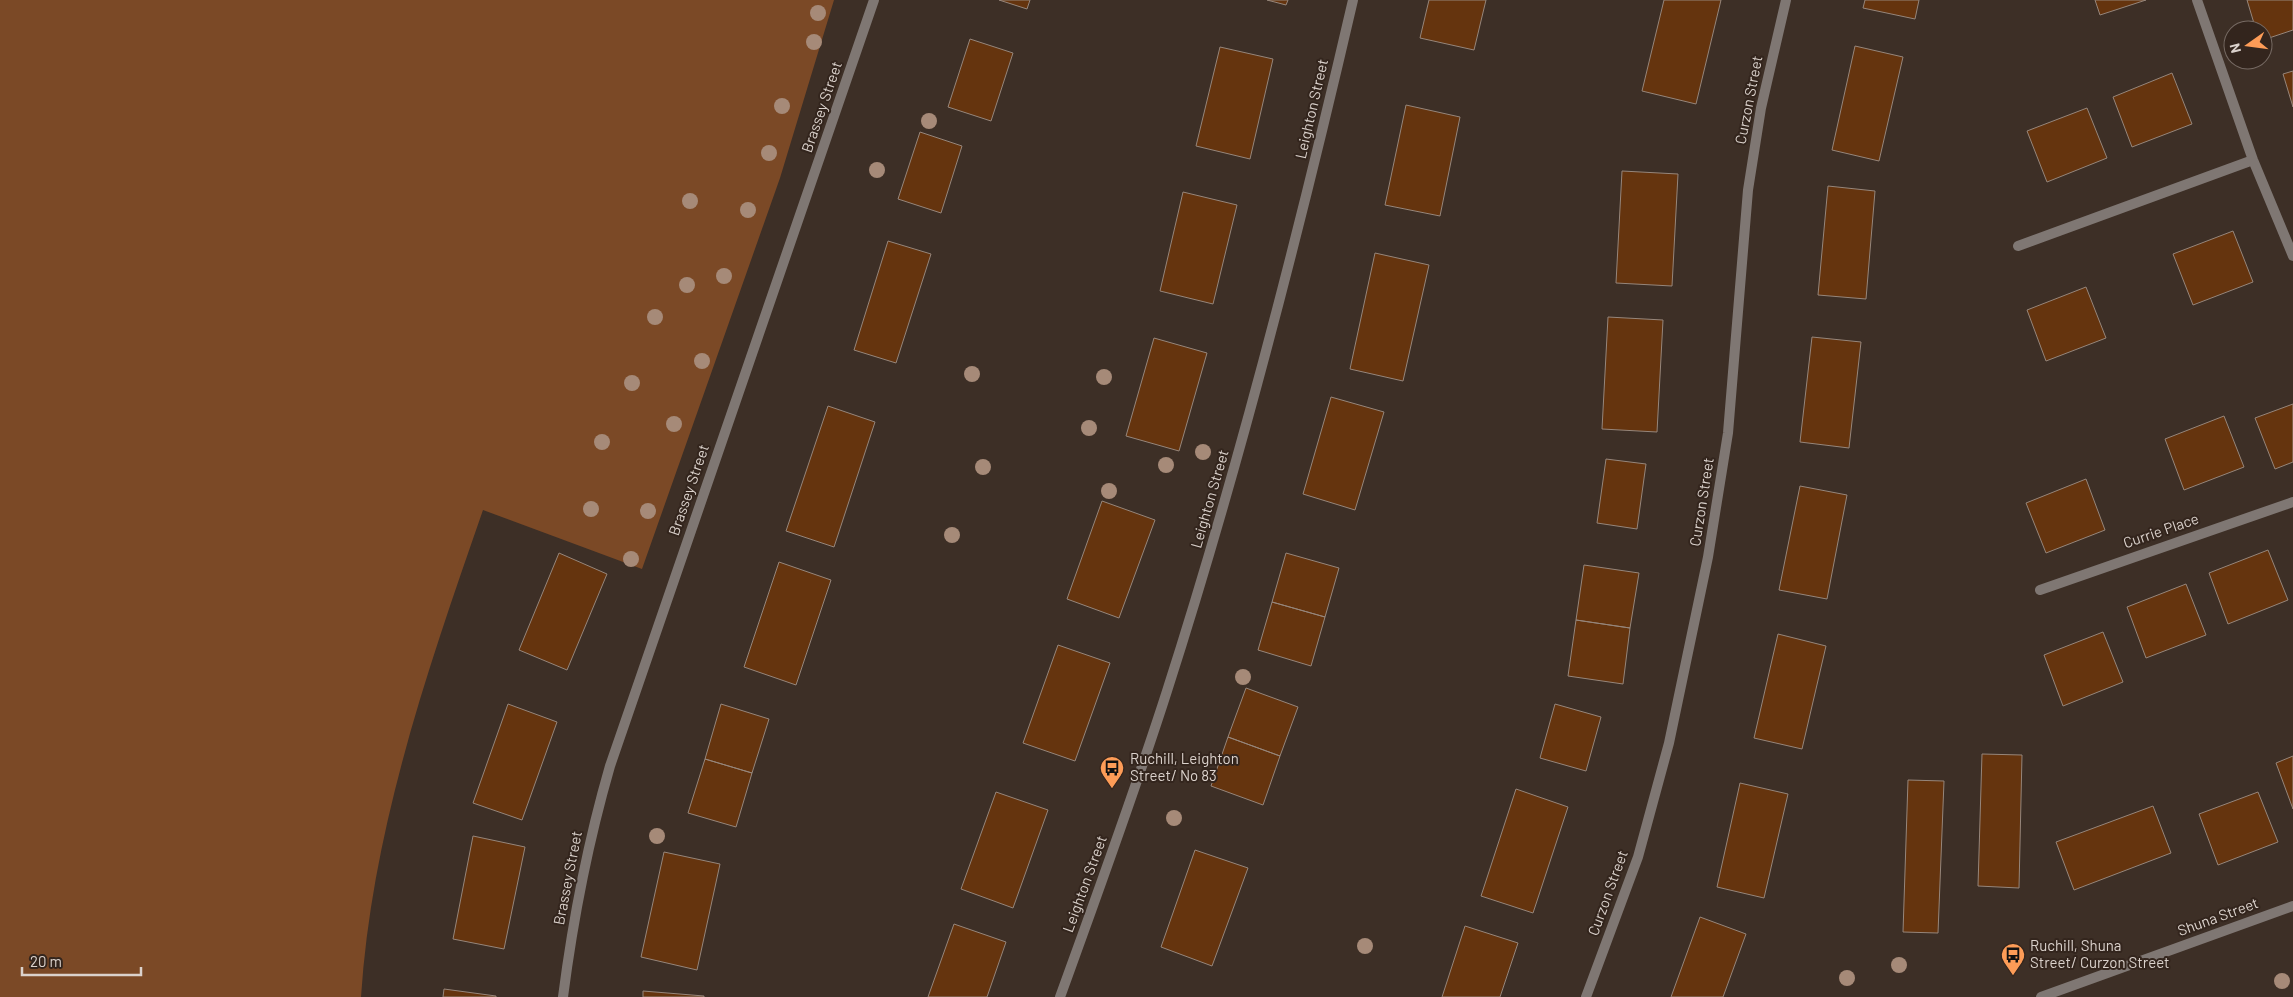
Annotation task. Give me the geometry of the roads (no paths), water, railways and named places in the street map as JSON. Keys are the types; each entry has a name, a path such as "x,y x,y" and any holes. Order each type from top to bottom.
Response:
{"street":[{"name":"Brassey Street","path":"563,997 583,878 610,766 874,0"},
{"name":"Leighton Street","path":"1060,997 1124,819 1166,693 1238,457 1306,199 1353,0"},
{"name":"Curzon Street","path":"1586,997 1638,857 1669,743 1708,557 1728,433 1748,190 1761,108 1786,0"},
{"path":"2196,0 2253,160 2293,256"},
{"path":"2018,246 2253,160"},
{"name":"Currie Place","path":"2040,590 2293,502"},
{"name":"Shuna Street","path":"2041,997 2293,906"}],"place":[{"name":"Ruchill, Leighton Street/ No 83","path":"1112,789"},
{"name":"Ruchill, Shuna Street/ Curzon Street","path":"2013,976"}]}
